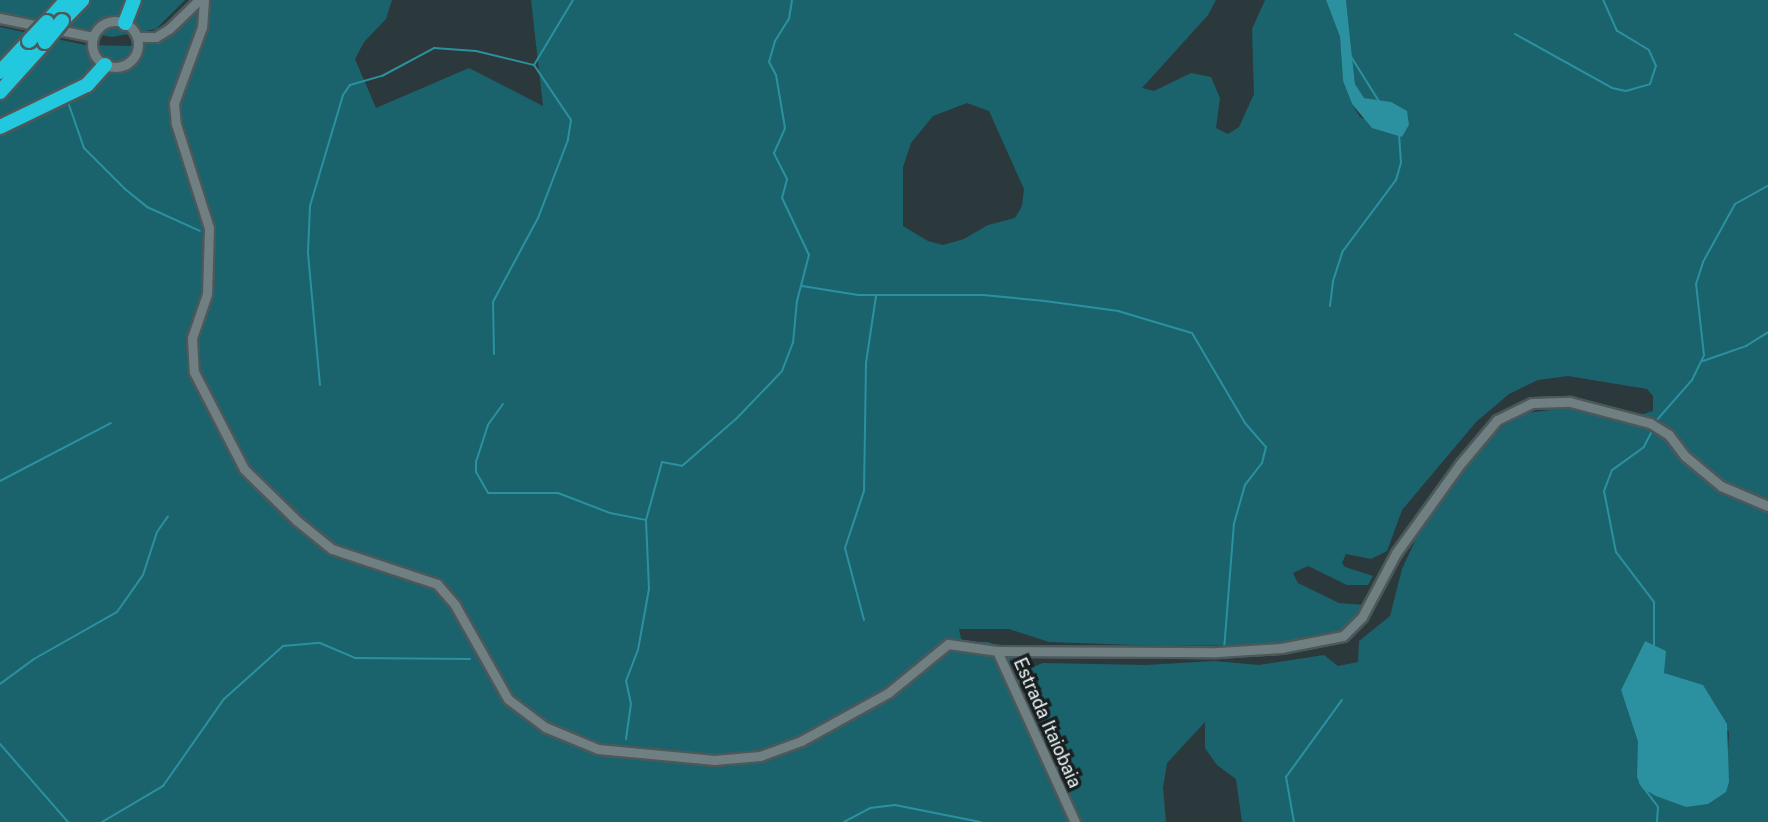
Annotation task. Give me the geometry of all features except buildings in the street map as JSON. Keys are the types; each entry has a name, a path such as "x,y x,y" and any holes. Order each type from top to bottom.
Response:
{"highway":[{"path":"0,72 67,0"},
{"path":"0,92 82,0"},
{"path":"125,23 134,0"},
{"path":"0,127 87,85 105,65"}],"street":[{"path":"137,37 132,60 119,67 105,65 92,51 93,37 106,23 125,23 137,37 156,37 201,0"},
{"name":"Estrada Itaiobaia","path":"201,0 202,27 176,93 173,113 209,228 207,294 191,348 201,389 244,469 320,541 348,556 428,579 446,594 498,685 521,712 598,749 736,759 801,741 888,693 948,644 997,650 1075,822"},
{"path":"0,18 93,37"},
{"path":"997,650 1218,652 1281,648 1343,636 1362,617 1396,554 1461,463 1497,420 1532,402 1570,402 1650,423 1669,435 1685,456 1721,486 1768,506"}],"shaded area":[{"path":"0,0 185,0 156,29 112,37 0,16"},
{"path":"199,0 392,0 386,19 364,42 355,59 376,108 469,68 543,106 531,0 1216,0 1208,15 1142,88 1154,91 1191,73 1211,77 1220,98 1216,128 1228,134 1239,127 1254,94 1252,29 1265,0 1326,0 1340,37 1343,81 1352,104 1360,117 1402,137 1409,125 1383,101 1363,98 1355,84 1346,0 1768,0 1768,822 1242,822 1236,779 1217,765 1205,748 1205,722 1167,763 1163,788 1166,822 0,822 0,27 85,45 133,46 161,38","holes":["967,103 989,111 1024,189 1022,206 1015,218 988,225 964,239 943,245 928,241 903,226 903,167 911,143 933,116","1568,376 1647,389 1653,396 1653,411 1631,418 1568,408 1526,413 1503,426 1473,456 1420,530 1402,569 1390,616 1359,641 1358,662 1338,666 1324,655 1259,665 1214,661 1146,665 1043,663 1025,670 1001,647 988,642 962,643 959,629 1009,629 1049,642 1162,646 1281,645 1345,634 1365,605 1339,603 1298,583 1293,573 1308,566 1347,585 1368,585 1373,576 1345,567 1342,563 1346,554 1371,559 1387,551 1402,510 1476,422 1509,394 1538,380","1645,641 1662,661 1664,673 1674,678 1729,732 1726,792 1686,807 1642,788 1638,742 1621,690"]},
{"path":"1326,0 1346,0 1355,84 1364,98 1391,102 1407,111 1409,125 1402,137 1372,128 1352,104 1343,81 1340,37"},
{"path":"1645,641 1666,651 1664,673 1703,685 1727,724 1729,782 1726,792 1708,804 1686,807 1656,796 1642,788 1637,777 1638,742 1621,690"}],"waterway":[{"path":"534,65 573,0"},
{"path":"626,739 631,704 626,681 638,650 649,589 646,520 662,462 682,466 737,418 782,371 793,343 797,301 809,255 782,198 787,179 774,153 785,128 776,75 769,62 775,41 789,19 792,0"},
{"path":"1515,34 1612,88 1626,91 1650,84 1656,66 1649,50 1617,31 1603,0"},
{"path":"320,385 308,252 310,206 343,95 350,85 382,76 434,48 476,51 534,65 571,120 568,140 538,218 493,302 494,354"},
{"path":"1350,55 1380,103"},
{"path":"69,105 84,148 125,189 147,207 200,231"},
{"path":"1330,306 1333,281 1343,251 1396,180 1401,163 1399,135"},
{"path":"1656,421 1692,380 1704,355 1696,284 1703,262 1735,204 1768,186"},
{"path":"802,286 858,295 983,295 1045,301 1118,311 1192,333 1245,423 1266,447 1262,463 1245,485 1234,523 1224,649"},
{"path":"864,620 845,548 864,491 866,363 876,296"},
{"path":"1703,361 1746,346 1768,332"},
{"path":"503,404 488,425 476,461 476,472 488,493 558,493 610,513 645,520"},
{"path":"0,481 111,423"},
{"path":"1653,429 1644,447 1612,470 1604,491 1616,552 1654,602 1654,648"},
{"path":"0,684 34,659 117,612 143,575 157,532 168,516"},
{"path":"102,822 163,786 224,699 283,646 320,643 355,658 470,659"},
{"path":"1294,822 1286,777 1342,700"},
{"path":"0,744 68,822"},
{"path":"1640,783 1658,807 1657,822"},
{"path":"844,822 870,808 895,805 980,822"}]}
